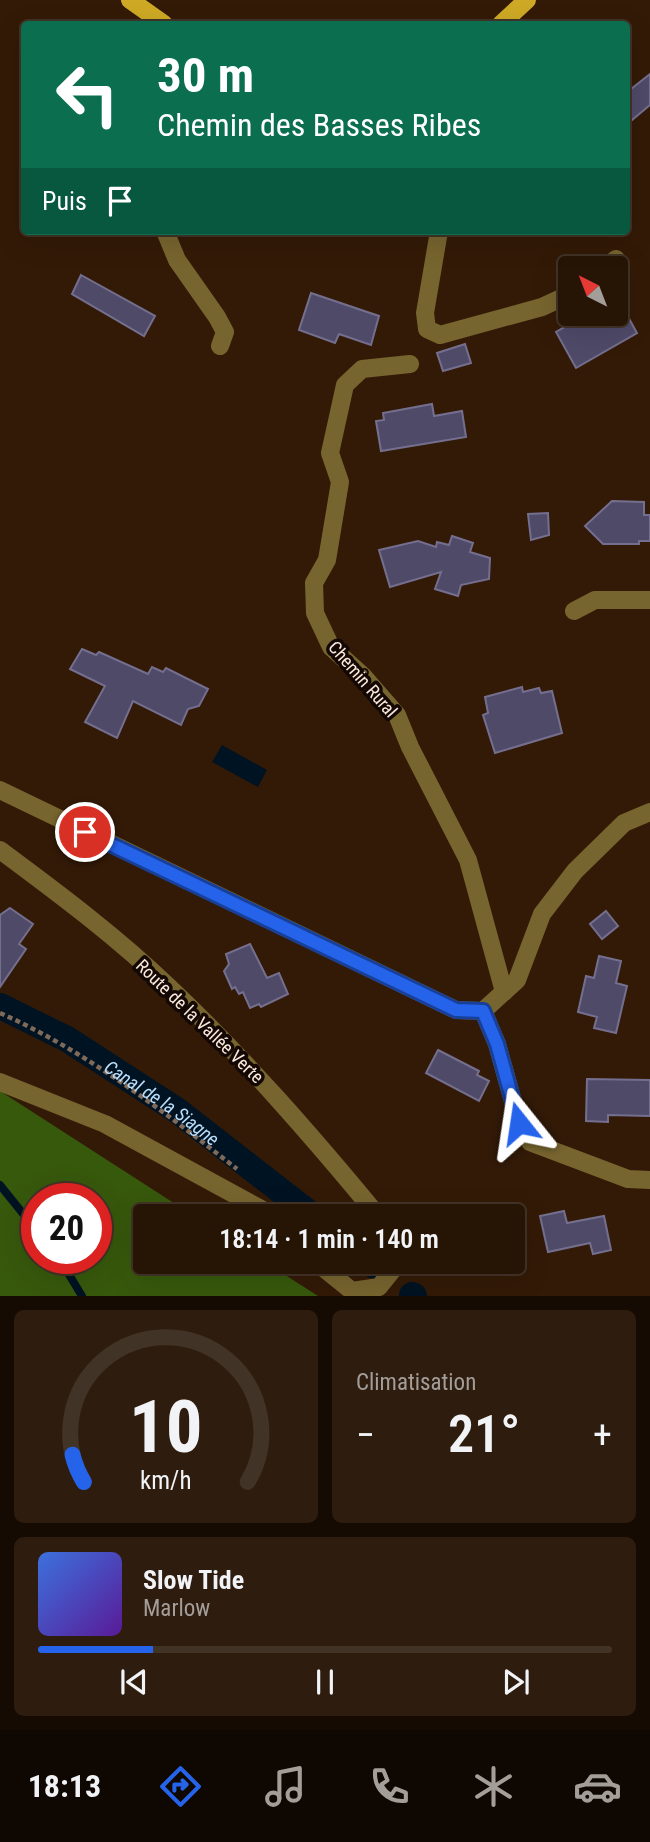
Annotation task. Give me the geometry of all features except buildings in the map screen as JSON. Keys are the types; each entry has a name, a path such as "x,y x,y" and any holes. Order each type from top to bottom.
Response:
{"main road":[{"path":"130,0 160,21"},
{"path":"504,21 527,0"}],"street":[{"path":"167,235 177,260 225,332 220,345"},
{"path":"438,235 425,313 427,329 440,335 542,307 558,300"},
{"name":"Chemin Rural","path":"410,365 362,369 345,385 330,453 340,482 327,560 314,583 315,613 331,647 363,676 397,715 410,747 468,860 504,992"},
{"path":"575,611 595,600 650,600"},
{"path":"0,790 456,1010 483,1011 517,980 542,914 575,871 624,823 650,812"},
{"name":"Route de la Vallée Verte","path":"0,850 71,903 169,986 265,1083 368,1204"},
{"path":"483,1011 497,1044 519,1123 530,1142 628,1179 650,1180"},
{"path":"0,1082 105,1124 252,1204"},
{"path":"331,1274 352,1291 379,1287 389,1274"}],"path":[{"path":"0,1013 28,1025 151,1103 247,1177"},
{"path":"278,1200 283,1204"}],"green space":[{"path":"0,1091 175,1204 133,1204 133,1274 284,1274 318,1296 0,1296"}],"water":[{"path":"222,745 267,770 258,787 212,762"}],"waterway":[{"name":"Canal de la Siagne","path":"0,1006 67,1039 178,1111 298,1204"},
{"path":"0,1185 21,1211"},
{"path":"69,1274 82,1296"}],"route":[{"path":"85,832 456,1010 483,1011 497,1044 519,1123"}]}
